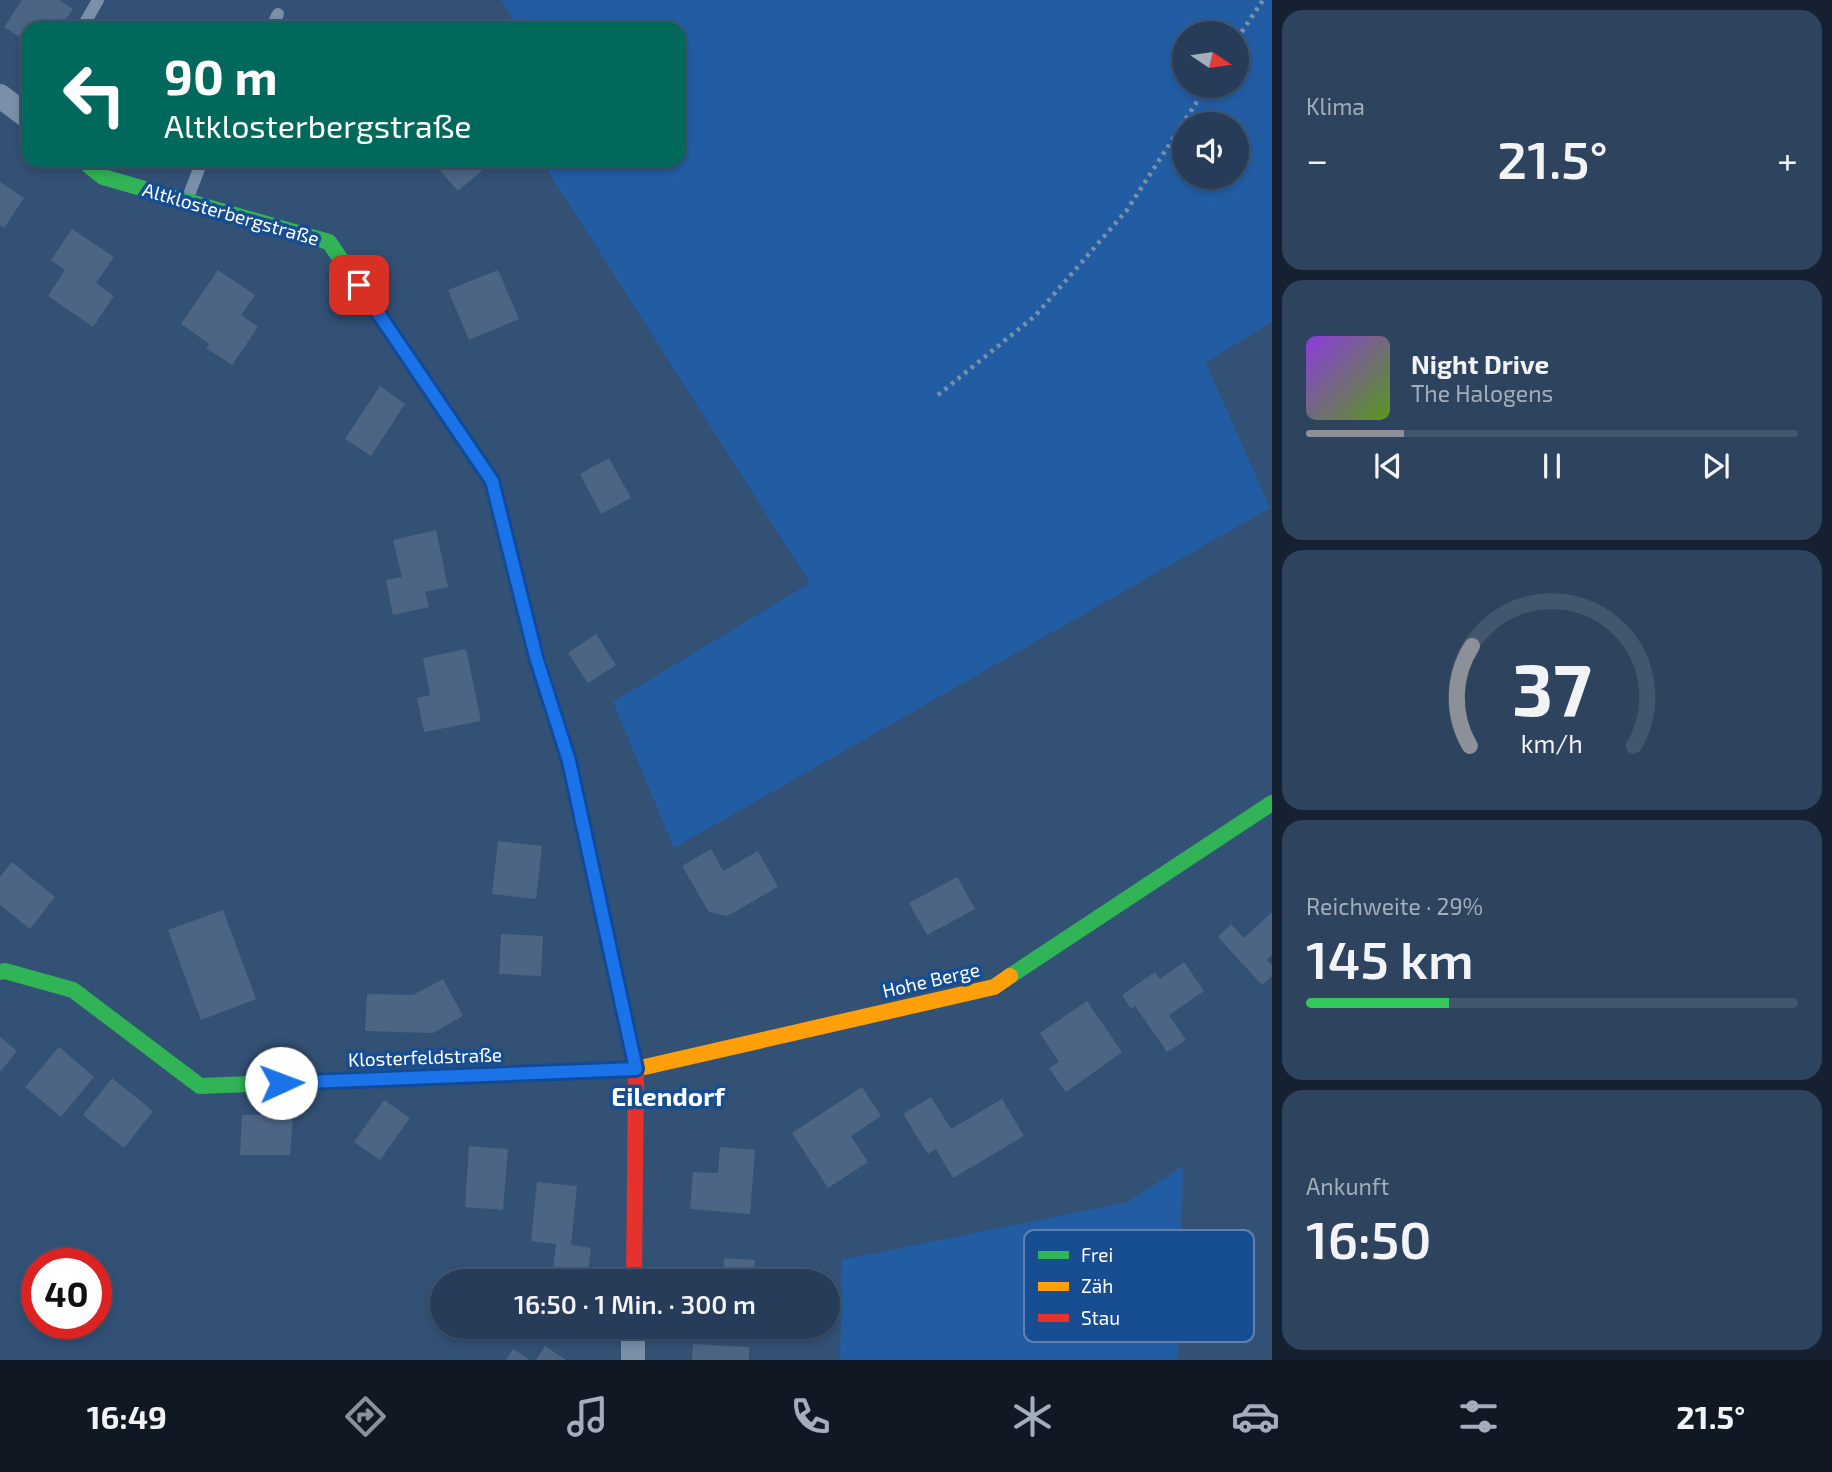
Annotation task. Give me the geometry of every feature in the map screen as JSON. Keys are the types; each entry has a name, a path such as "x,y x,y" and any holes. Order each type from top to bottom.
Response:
{"street":[{"path":"0,96 21,112"},
{"name":"Altklosterbergstraße","path":"92,168 103,177 329,242 492,481 536,657 569,761 636,1069 634,1269"},
{"name":"Hohe Berge","path":"636,1069 994,987 1272,803"},
{"name":"Klosterfeldstraße","path":"0,972 5,971 73,990 200,1086 636,1069"},
{"path":"633,1339 633,1360"}],"lane":[{"path":"86,21 98,0"},
{"path":"274,21 278,14"},
{"path":"186,201 199,168"}],"path":[{"path":"1249,21 1263,0"},
{"path":"938,395 1035,316 1127,210 1199,98"}],"shaded area":[{"path":"501,0 1272,0 1272,321 1206,363 1270,508 674,848 613,702 810,583 546,168 686,168 686,21 514,21"},
{"path":"1183,1166 1181,1230 1024,1230 1024,1342 1178,1342 1178,1360 840,1360 842,1260 1128,1202"}],"building":[{"path":"22,0 59,0 73,9 65,21 21,21 21,38 4,27"},
{"path":"438,168 485,168 458,191"},
{"path":"0,182 24,198 4,228 0,225"},
{"path":"72,229 114,257 96,283 114,296 93,327 48,296 65,270 51,260"},
{"path":"218,270 255,295 241,315 258,327 232,365 206,348 209,344 181,324"},
{"path":"498,270 519,319 469,340 448,290"},
{"path":"380,386 405,404 371,456 345,439"},
{"path":"609,458 631,498 601,514 580,474"},
{"path":"436,530 448,587 425,592 429,607 393,615 386,580 402,577 393,540"},
{"path":"596,634 616,665 588,683 568,653"},
{"path":"466,649 481,721 424,732 417,698 430,695 423,658"},
{"path":"498,841 542,846 536,899 492,894"},
{"path":"711,849 723,871 758,851 778,887 727,916 709,912 682,866"},
{"path":"12,862 55,897 30,929 0,905 0,877"},
{"path":"957,877 975,909 927,935 909,903"},
{"path":"223,910 256,999 201,1020 168,930"},
{"path":"1272,912 1272,955 1267,960 1272,965 1272,976 1262,985 1218,937 1231,924 1244,938"},
{"path":"501,934 543,936 541,976 499,974"},
{"path":"1184,962 1204,991 1169,1015 1186,1040 1167,1052 1135,1006 1131,1009 1122,995 1155,972 1160,979"},
{"path":"443,979 463,1016 433,1033 365,1031 367,994 413,995"},
{"path":"1087,1001 1122,1052 1066,1092 1049,1068 1059,1062 1040,1033"},
{"path":"0,1037 17,1051 0,1072"},
{"path":"59,1047 94,1077 61,1117 25,1087"},
{"path":"112,1078 153,1111 124,1148 83,1115"},
{"path":"862,1087 881,1116 851,1136 868,1162 828,1188 792,1133"},
{"path":"931,1097 951,1129 1002,1099 1024,1136 953,1178 936,1149 928,1154 903,1114"},
{"path":"384,1100 410,1118 380,1160 354,1142"},
{"path":"293,1114 290,1155 240,1155 242,1115"},
{"path":"469,1146 508,1149 503,1210 465,1207"},
{"path":"720,1147 755,1150 750,1214 690,1209 693,1172 718,1173"},
{"path":"537,1182 577,1186 571,1245 591,1248 588,1269 553,1269 556,1244 531,1241"},
{"path":"724,1258 755,1260 755,1269 724,1269"},
{"path":"693,1344 749,1347 749,1360 692,1360"},
{"path":"545,1346 566,1360 536,1360"},
{"path":"513,1349 530,1360 506,1360"}],"traffic: fast":[{"path":"92,168 103,177 329,242 369,301"},
{"path":"1010,976 1272,803"},
{"path":"0,972 5,971 73,990 200,1086 499,1074"}],"traffic: slow":[{"path":"533,644 569,761 609,945"},
{"path":"499,1074 636,1069 994,987 1010,976"}],"traffic: jam":[{"path":"369,301 492,481 533,644"},
{"path":"609,945 636,1069 634,1269"}],"district":[{"name":"Eilendorf","path":"668,1097"}],"route":[{"path":"281,1083 636,1069 569,761 536,657 492,481 359,285"}]}
